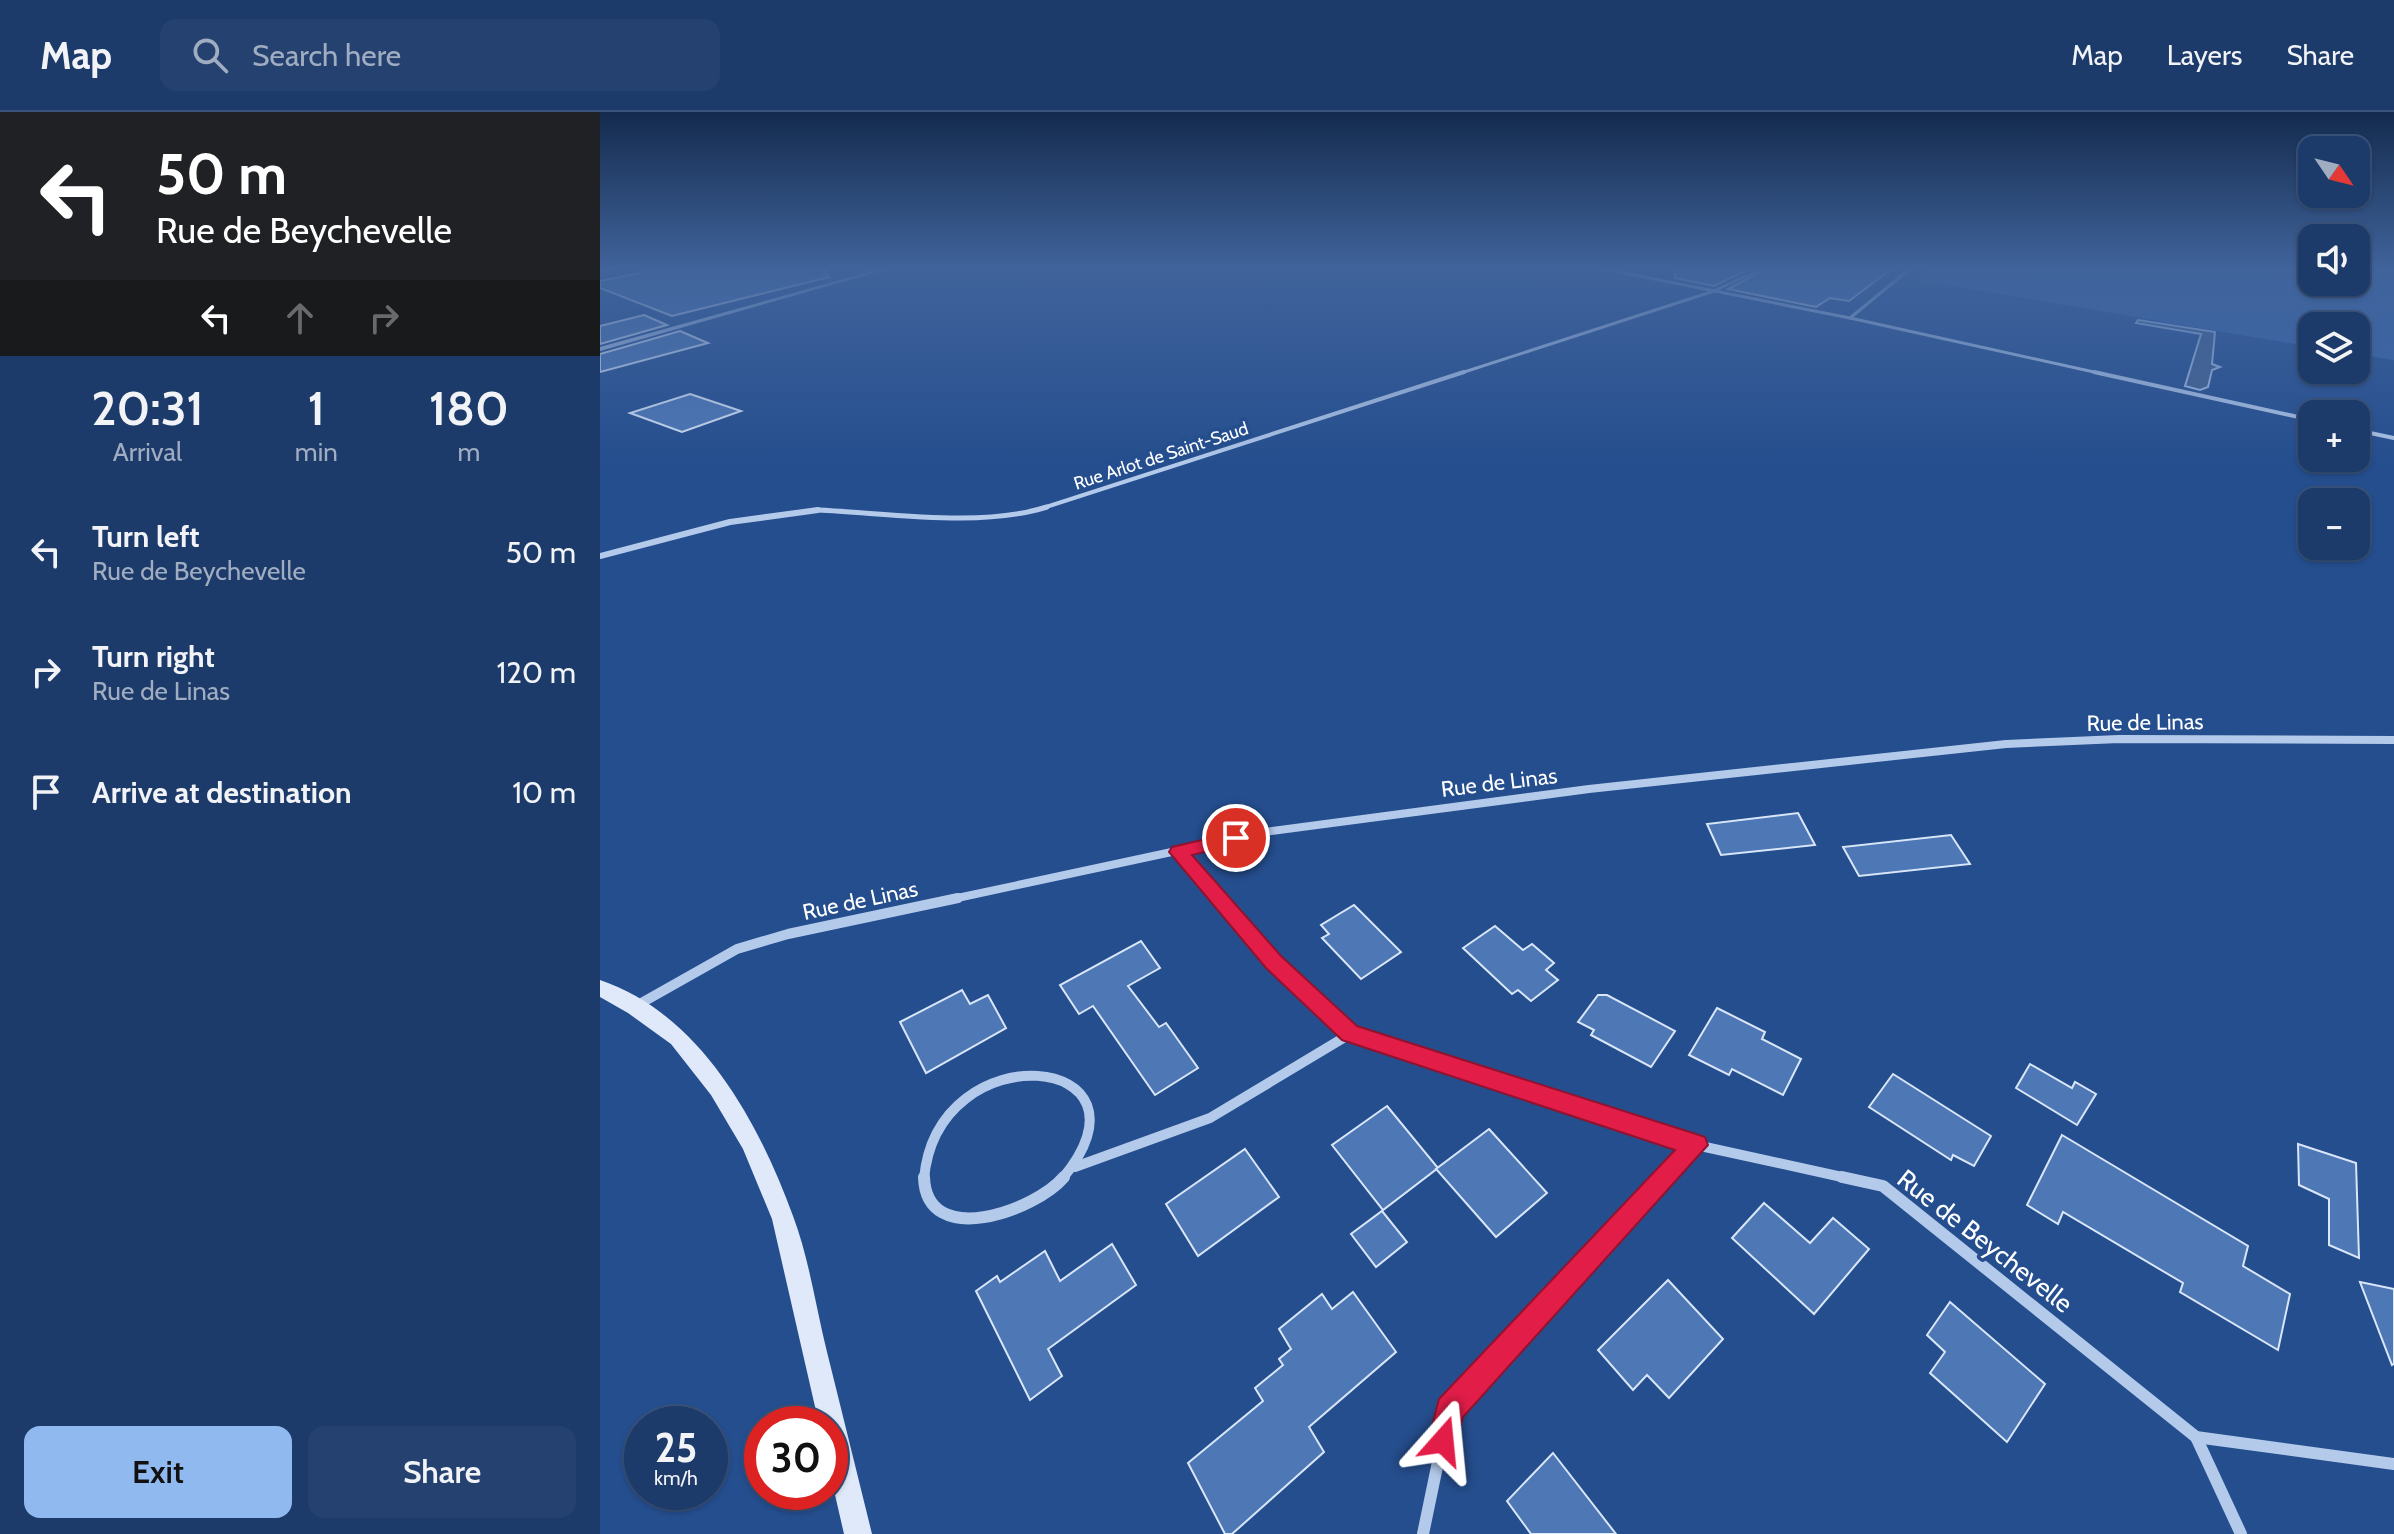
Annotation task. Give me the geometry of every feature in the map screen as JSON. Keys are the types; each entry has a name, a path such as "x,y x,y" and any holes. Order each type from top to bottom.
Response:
{"main road":[{"path":"600,988 635,1007 678,1038 718,1089 751,1143 783,1219 858,1534"}],"street":[{"path":"600,349 656,333"},
{"name":"Rue Arlot de Saint-Saud","path":"600,556 730,522 818,510"},
{"name":"Rue de Linas","path":"635,1007 737,949 788,934 1265,832 1451,806 2006,744 2119,739 2394,740"},
{"name":"Rue de Beychevelle","path":"1178,852 1273,962 1350,1034 1696,1145 1883,1186 2196,1437"},
{"path":"1075,1167 1087,1144 1091,1122 1087,1102 1076,1087 1059,1076 1038,1073 1013,1076 965,1099 945,1118 931,1141 924,1164 925,1186 935,1203 953,1216 977,1220 1004,1217 1031,1205 1056,1188 1075,1167 1210,1118 1350,1034"},
{"path":"1423,1534 1449,1409 1696,1145"},
{"path":"2196,1437 2394,1464"},
{"path":"2196,1437 2241,1534"}],"lane":[{"name":"Rue Arlot de Saint-Saud","path":"818,510 987,517 1027,513 1583,333"},
{"path":"1920,333 2298,417"},
{"path":"2370,433 2394,438"}],"shaded area":[{"path":"2197,333 2215,333 2212,364 2220,367 2212,370 2208,387 2200,390 2185,386 2201,334"},
{"path":"2232,333 2298,333 2298,345"},
{"path":"2370,333 2394,333 2394,360 2370,356"}],"building":[{"path":"600,333 638,333 600,344"},
{"path":"672,333 686,333 708,343 600,372 600,354"},
{"path":"690,394 741,411 682,432 630,413"},
{"path":"1798,813 1815,845 1721,855 1707,824"},
{"path":"1951,835 1970,864 1859,876 1843,847"},
{"path":"1354,905 1401,952 1361,979 1322,938 1329,934 1321,925"},
{"path":"1495,926 1523,950 1532,944 1554,963 1546,970 1558,980 1531,1001 1518,990 1512,994 1463,948"},
{"path":"1141,941 1160,968 1128,986 1159,1027 1166,1023 1198,1068 1155,1095 1093,1006 1079,1014 1060,985"},
{"path":"962,990 970,1004 988,995 1006,1028 926,1073 900,1022"},
{"path":"1598,995 1607,995 1675,1031 1651,1067 1591,1035 1594,1030 1578,1022"},
{"path":"1717,1008 1765,1032 1762,1039 1801,1059 1783,1095 1732,1069 1729,1075 1689,1055"},
{"path":"2030,1064 2072,1088 2075,1082 2096,1094 2077,1125 2016,1088"},
{"path":"1893,1074 1991,1136 1974,1166 1953,1155 1951,1160 1869,1107"},
{"path":"1387,1106 1438,1168 1383,1210 1332,1145"},
{"path":"1489,1129 1547,1193 1496,1237 1436,1169"},
{"path":"2062,1135 2248,1246 2243,1266 2290,1294 2278,1350 2180,1292 2183,1283 2063,1212 2058,1224 2027,1205"},
{"path":"2298,1144 2356,1163 2359,1258 2329,1245 2329,1199 2299,1185"},
{"path":"1245,1149 1279,1197 1198,1256 1166,1204"},
{"path":"1764,1203 1810,1243 1833,1218 1869,1249 1814,1314 1732,1238"},
{"path":"1382,1211 1407,1242 1376,1267 1351,1234"},
{"path":"1112,1244 1136,1285 1048,1349 1062,1376 1030,1400 976,1291 997,1276 1000,1282 1045,1251 1060,1281"},
{"path":"1668,1280 1723,1339 1669,1398 1647,1375 1633,1390 1598,1350"},
{"path":"2360,1282 2394,1289 2392,1365"},
{"path":"1353,1292 1396,1352 1309,1427 1324,1452 1232,1534 1225,1534 1188,1463 1263,1401 1255,1388 1283,1365 1279,1359 1291,1349 1279,1329 1322,1294 1332,1309"},
{"path":"1950,1302 2045,1384 2007,1442 1930,1373 1945,1352 1927,1335"},
{"path":"1553,1453 1616,1534 1531,1534 1507,1501"}],"route":[{"path":"1236,838 1178,852 1273,962 1350,1034 1696,1145 1449,1409 1443,1441"}]}
